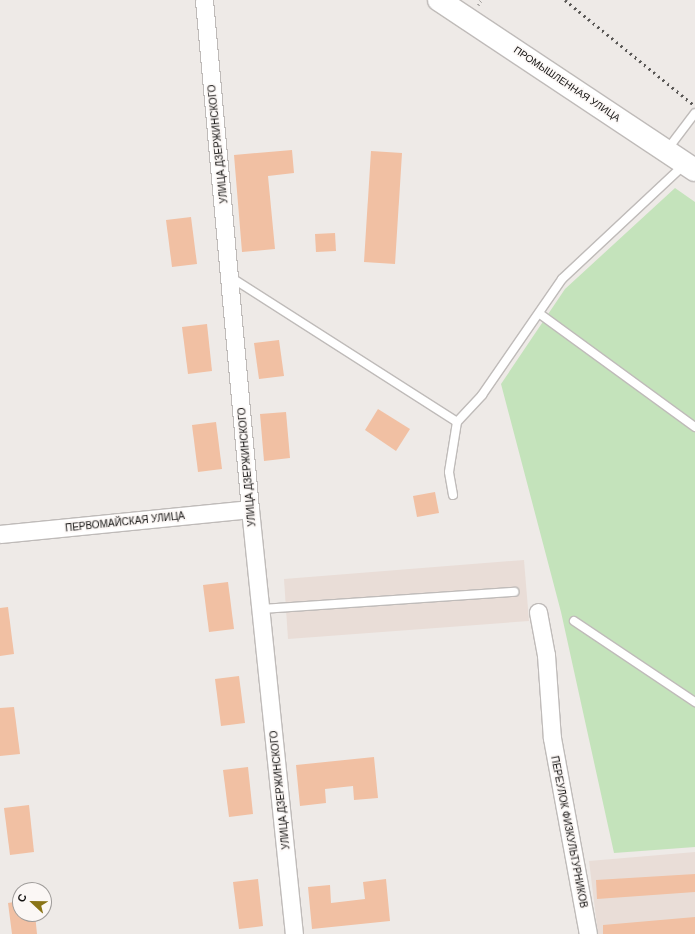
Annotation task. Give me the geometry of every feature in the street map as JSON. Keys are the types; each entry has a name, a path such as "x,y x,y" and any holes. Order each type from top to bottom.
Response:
{"main road":[{"name":"ПРОМЫШЛЕННАЯ УЛИЦА","path":"439,0 667,150 690,167"}],"street":[{"name":"УЛИЦА ДЗЕРЖИНСКОГО","path":"204,0 232,278 250,509 262,609 294,934"},
{"name":"ПЕРВОМАЙСКАЯ УЛИЦА","path":"0,534 250,509"},
{"name":"ПЕРЕУЛОК ФИЗКУЛЬТУРНИКОВ","path":"538,612 546,655 552,738 588,934"}],"lane":[{"path":"667,150 695,113"},
{"path":"452,495 449,472 457,422 482,395 540,314 562,279 690,167"},
{"path":"232,278 457,422"},
{"path":"540,314 695,427"},
{"path":"262,609 514,592"},
{"path":"574,621 695,702"}],"shaded area":[{"path":"524,560 529,621 288,639 284,579"},
{"path":"695,852 695,934 598,934 589,861"}],"green space":[{"path":"675,188 695,202 695,847 614,853 561,612 501,384 565,289"}],"building":[{"path":"292,150 294,173 268,176 275,249 242,252 234,155"},
{"path":"371,151 402,153 395,264 364,262"},
{"path":"191,217 197,264 172,267 166,220"},
{"path":"335,233 336,251 316,252 315,234"},
{"path":"207,324 212,371 188,374 182,327"},
{"path":"279,340 284,376 259,379 254,343"},
{"path":"378,409 410,429 396,451 365,430"},
{"path":"286,412 290,458 264,461 260,414"},
{"path":"216,422 222,469 198,472 192,425"},
{"path":"435,492 439,513 417,517 413,496"},
{"path":"228,582 234,629 209,632 203,585"},
{"path":"8,607 14,654 0,656 0,608"},
{"path":"239,676 245,723 221,726 215,679"},
{"path":"14,707 20,754 0,756 0,708"},
{"path":"374,757 378,798 354,800 353,786 325,789 326,803 300,806 296,765"},
{"path":"248,767 253,814 229,817 223,770"},
{"path":"29,805 34,852 10,855 4,808"},
{"path":"695,874 695,892 597,899 596,880"},
{"path":"258,879 263,926 239,929 233,882"},
{"path":"386,879 390,921 312,929 308,887 330,885 331,903 365,899 363,882"},
{"path":"12,902 12,922 36,922 37,934 12,934 8,903"},
{"path":"695,917 695,934 603,934 603,925"}],"railway":[{"path":"565,0 695,106"}]}
